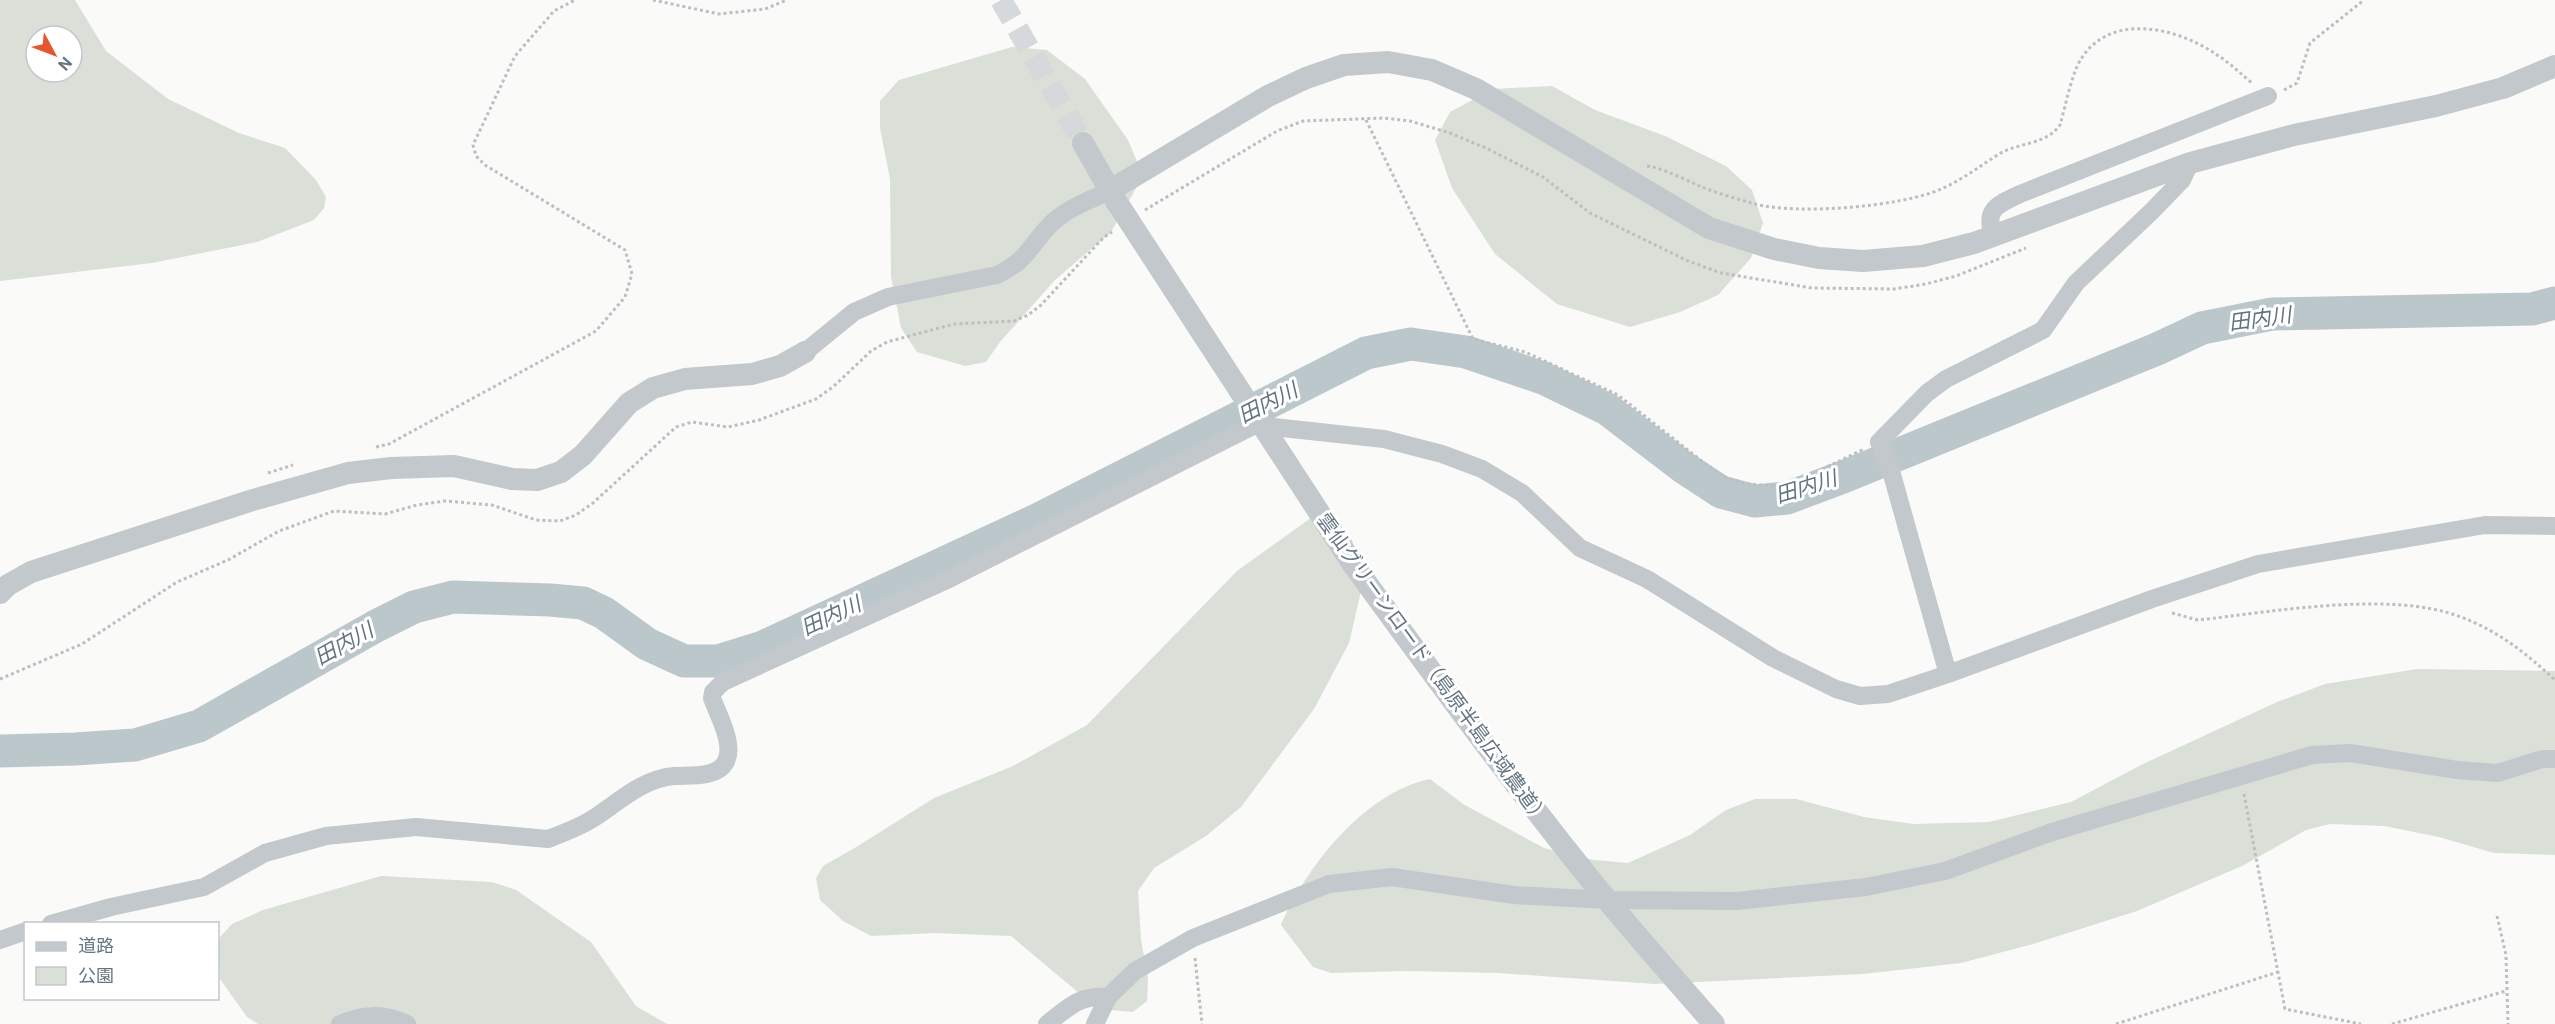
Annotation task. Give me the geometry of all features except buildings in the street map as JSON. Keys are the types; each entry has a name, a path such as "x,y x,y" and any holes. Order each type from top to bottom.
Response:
{"street":[{"path":"0,593 8,585 31,572 348,473 414,466 454,466 512,479 537,480 561,472 583,455 628,404 653,388 685,378 752,374 780,366 805,352 854,312 888,297 997,275 1025,257 1049,226 1065,212 1115,199 1268,96 1306,78 1344,65 1388,62 1432,70 1476,89 1708,228 1774,249 1819,258 1863,261 1923,256 1993,236 2190,163 2294,135 2436,106 2503,88 2555,66"},
{"path":"1993,236 1989,224 1990,216 1997,206 2020,194 2268,96"},
{"name":"雲仙グリーンロード（島原半島広域農道）","path":"1083,142 1115,199 1352,563 1452,701 1608,900 1714,1024"},
{"path":"1948,674 1891,471 1880,443 1927,393 1946,379 2043,330 2076,283 2182,180 2190,163"},
{"path":"58,922 111,907 204,887 265,853 326,836 416,827 548,839 568,832 592,819 646,783 665,777 717,771 724,765 729,748 712,698 713,692 723,682 949,579 1255,425 1384,439 1442,454 1482,469 1522,493 1580,548 1647,579 1773,658 1836,689 1860,696 1888,694 2152,599 2258,564 2485,525 2555,526"},
{"path":"1095,1024 1108,997 1135,971 1192,938 1329,884 1392,877 1514,895 1608,900 1737,901 1866,887 1945,871 2052,832 2312,755 2350,753 2457,770 2498,773 2542,759 2555,759"},
{"path":"0,940 24,932"},
{"path":"1047,1024 1074,1003 1090,996 1108,997"},
{"path":"340,1024 362,1015 395,1019 407,1024"}],"path":[{"path":"366,449 389,444 596,331 626,297 632,274 624,250 485,165 477,156 473,145 515,56 554,11 575,0"},
{"path":"653,0 719,15 765,9 787,0"},
{"path":"1645,165 1706,189 1758,205 1840,208 1910,199 1940,190 2002,152 2047,137 2055,132 2060,124 2080,60 2093,44 2112,33 2142,28 2176,35 2216,54 2268,96 2297,83 2310,43 2364,0"},
{"path":"1142,212 1277,131 1303,121 1384,118 1410,121 1449,133 1543,177 1590,213 1688,261 1721,273 1812,288 1894,289 1956,276 2032,245"},
{"path":"1366,120 1473,339 1525,352 1618,395 1724,477 1747,484 1770,486 1798,481 1880,443"},
{"path":"0,679 82,644 177,582 228,560 279,531 334,511 385,514 417,505 445,501 492,505 536,520 560,521 576,515 593,503 659,440 676,427 692,422 728,427 759,420 816,399 834,386 871,351 887,342 954,324 1014,321 1028,315 1041,305 1104,237 1113,231"},
{"path":"265,475 274,470 297,464"},
{"path":"2152,599 2175,614 2198,620 2359,604 2425,608 2459,616 2493,632 2524,651 2555,680"},
{"path":"2241,775 2285,1009 2361,1024"},
{"path":"2497,916 2505,948 2508,1024"},
{"path":"1192,938 1202,1024"},
{"path":"2116,1024 2278,972"},
{"path":"2392,1024 2506,991"}],"green space":[{"path":"0,0 75,0 106,51 168,99 239,133 285,148 316,180 326,197 324,208 314,220 257,242 152,263 0,281"},
{"path":"1012,47 1047,50 1085,79 1128,140 1143,176 1111,232 1055,280 1000,342 986,362 965,366 917,352 901,328 891,277 890,179 880,128 880,101 899,80"},
{"path":"1552,86 1595,110 1665,136 1726,166 1752,190 1763,223 1751,258 1718,295 1680,312 1630,327 1557,304 1495,254 1452,188 1435,140 1450,112 1493,89"},
{"path":"1315,515 1333,522 1351,538 1365,574 1349,643 1314,709 1241,807 1206,836 1154,868 1138,891 1141,940 1148,979 1147,1001 1133,1012 1098,1009 1011,936 934,933 871,936 843,921 820,900 816,878 823,866 934,798 1013,766 1087,725 1237,571"},
{"path":"2417,669 2555,671 2555,855 2494,853 2439,837 2384,826 2330,824 2306,830 2242,866 2137,911 2033,944 1961,963 1863,974 1655,984 1498,973 1407,971 1331,973 1313,967 1281,925 1306,880 1340,835 1383,799 1406,787 1430,779 1463,804 1544,848 1594,860 1628,863 1690,835 1726,810 1755,799 1796,799 1864,817 1913,824 1989,822 2071,802 2143,764 2277,702 2325,684"},
{"path":"381,876 492,882 516,890 591,942 636,1006 667,1024 258,1024 247,1017 220,979 219,940 232,924 263,910"}],"waterway":[{"name":"田内川","path":"0,751 135,745 199,726 376,626 414,607 453,597 583,603 604,613 647,644 684,661 718,661 763,647 1037,520 1366,353 1411,344 1466,352 1543,378 1607,409 1683,467 1721,492 1755,501 1787,498 1843,477 2157,349 2202,328 2272,314 2532,309 2555,303"}],"tunnel":[{"path":"1001,0 1083,143"}]}
